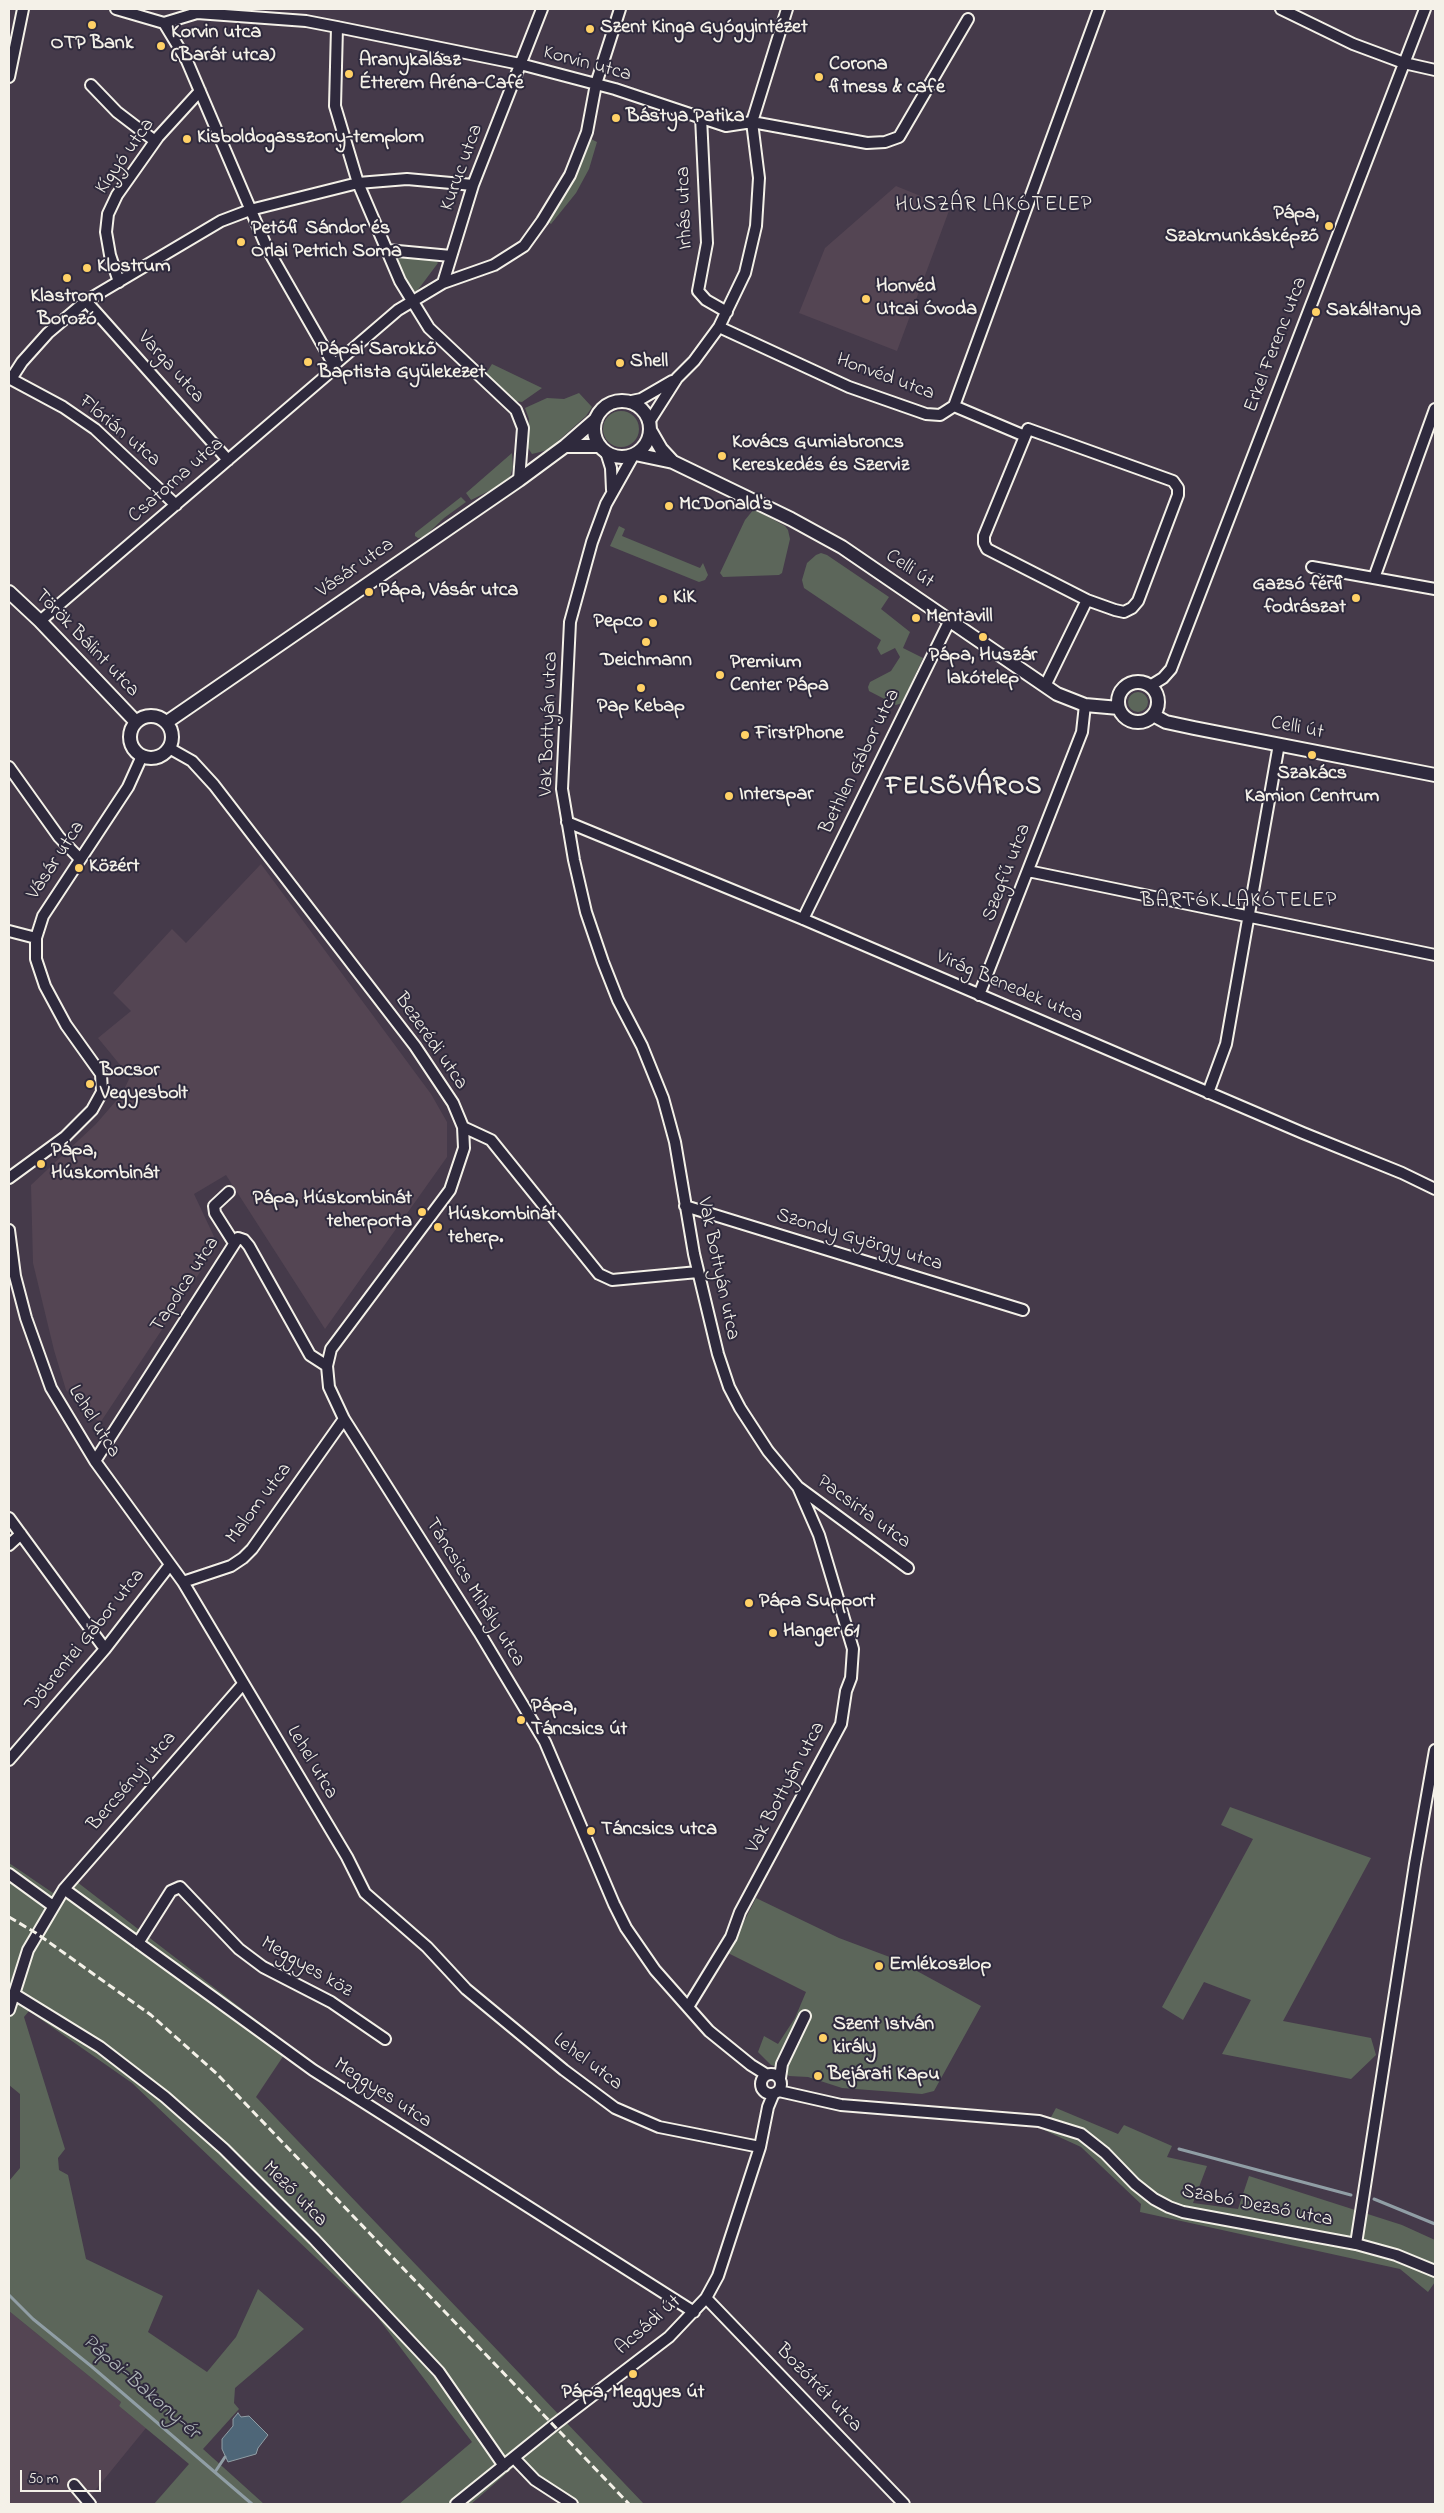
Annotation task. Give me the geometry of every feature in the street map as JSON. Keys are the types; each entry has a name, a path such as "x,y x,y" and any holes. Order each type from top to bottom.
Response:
{"street":[{"path":"9,73 23,9"},
{"path":"116,9 164,23 187,61 250,210 288,288 334,365 398,310 444,283 494,265 524,246 570,175 587,132 596,84 620,9"},
{"name":"Kuruc utca","path":"444,283 474,185 542,9"},
{"path":"603,449 594,433 596,419 604,408 611,404 641,399 677,378 694,361 719,326 745,273 756,226 759,178 752,122 787,9"},
{"name":"Honvéd utca","path":"719,326 849,386 926,414 940,415 954,406 1099,9"},
{"path":"1281,9 1353,44 1404,63 1435,70"},
{"name":"Erkel Ferenc utca","path":"1150,686 1163,678 1171,669 1425,9"},
{"name":"Korvin utca","path":"164,23 197,14 306,21 520,64 596,84 726,126 752,122 866,143 885,142 899,136 968,19"},
{"path":"337,27 335,106 358,182 386,250 411,302 429,328 516,410 523,428 519,480"},
{"path":"91,85 117,112 155,141"},
{"name":"Kígyó utca","path":"119,282 110,254 106,232 108,214 117,195 155,141 200,90"},
{"name":"Irhás utca","path":"701,117 707,244 698,291 706,300 727,312"},
{"path":"10,378 48,333 86,301 221,221 250,210 358,182 407,179 474,185"},
{"path":"386,250 451,256"},
{"name":"Varga utca","path":"86,301 228,460"},
{"name":"Csatorna utca","path":"40,621 328,374 334,365"},
{"name":"Flórián utca","path":"10,378 63,407 95,430 176,505"},
{"path":"565,446 603,449 618,457 634,455 646,444 649,426 677,378"},
{"path":"627,402 637,406 645,413 649,426"},
{"path":"954,406 1025,436"},
{"path":"1374,578 1435,409"},
{"name":"Vásár utca","path":"166,722 519,480 565,446 596,419"},
{"name":"Celli út","path":"649,426 661,449 673,462"},
{"path":"1028,429 1173,481 1178,488 1178,495 1138,600 1132,608 1124,612 1087,600 987,549 984,543 984,536 1028,429"},
{"name":"Vak Bottyán utca","path":"603,449 611,468 612,491"},
{"name":"Celli út","path":"634,455 673,462 791,519 842,547 1057,694 1085,705 1120,708"},
{"name":"Vak Bottyán utca","path":"634,455 612,491 592,542 570,622 562,789 567,822 586,912 603,962 618,1000 642,1046 664,1098 675,1142 698,1272 718,1354 729,1387 740,1408 768,1451 798,1487 819,1535 853,1650 851,1678 846,1691 841,1724 740,1912 731,1937 688,2007"},
{"path":"1312,567 1435,589"},
{"name":"Török Bálint utca","path":"9,592 40,621 136,722"},
{"path":"1045,686 1087,600"},
{"name":"Bethlen Gábor utca","path":"803,919 950,620"},
{"path":"1137,682 1150,686 1157,697 1158,703 1153,715 1141,722 1134,721 1123,714 1118,701 1124,688 1137,682"},
{"name":"Szegfű utca","path":"979,995 1082,732 1085,705"},
{"name":"Celli út","path":"1153,715 1166,722 1435,775"},
{"path":"148,716 161,718 166,722 172,735 169,748 157,757 142,756 133,747 130,740 132,728 136,722 148,716"},
{"path":"1208,1093 1226,1044 1279,744"},
{"name":"Bezerédi utca","path":"169,748 192,761 214,785 415,1046 453,1103 463,1127"},
{"name":"Vásár utca","path":"36,938 43,916 128,787 142,756"},
{"path":"9,767 59,836 80,859"},
{"name":"Virág Benedek utca","path":"567,822 803,919 1208,1093 1402,1173 1435,1189"},
{"path":"1028,871 1435,955"},
{"path":"9,931 36,938 36,959 45,986 66,1024 101,1074 102,1092 92,1110 65,1138 9,1178"},
{"path":"463,1127 490,1140 599,1274 612,1280 698,1272"},
{"name":"Táncsics Mihály utca","path":"463,1127 464,1148 450,1190 331,1349 327,1366 328,1387 344,1419 479,1632 546,1742 614,1904 626,1928 656,1970 709,2031 772,2084"},
{"path":"228,1192 214,1206 215,1213 234,1242"},
{"name":"Szondy György utca","path":"685,1206 1024,1310"},
{"name":"Lehel utca","path":"9,1230 20,1297 41,1364 71,1423 95,1461 169,1566 184,1582 347,1857 365,1893 427,1947 466,1989 564,2070 615,2108 659,2127 760,2146"},
{"name":"Tapolca utca","path":"95,1461 238,1238 244,1240 249,1246 310,1355 327,1366"},
{"name":"Malom utca","path":"184,1582 230,1566 243,1558 252,1549 344,1419"},
{"name":"Pacsirta utca","path":"798,1487 908,1568"},
{"path":"9,1518 105,1649"},
{"path":"9,1545 21,1534"},
{"name":"Döbrentei Gábor utca","path":"9,1760 105,1649 169,1566"},
{"name":"Bercsényi utca","path":"9,2010 28,1950 64,1889 243,1684"},
{"path":"1356,2244 1415,1864 1435,1750"},
{"path":"9,1874 53,1906"},
{"name":"Meggyes köz","path":"138,1943 171,1891 180,1887 239,1949 263,1967 332,2002 385,2039"},
{"name":"Meggyes utca","path":"64,1889 320,2075 694,2312"},
{"name":"Mező utca","path":"14,1994 107,2052 165,2097 224,2149 314,2240 439,2372 504,2466"},
{"path":"772,2084 805,2016"},
{"name":"Acsádi út","path":"456,2504 669,2337 706,2298 718,2276 760,2146 772,2084"},
{"name":"Szabó Dezső utca","path":"772,2084 797,2094 841,2105 1039,2120 1081,2134 1105,2154 1135,2184 1168,2207 1184,2212 1356,2244 1396,2255 1435,2271"},
{"name":"Bozótrét utca","path":"706,2298 904,2504"},
{"path":"514,2458 535,2480 572,2504"},
{"path":"74,2485 90,2504"}],"shaded area":[{"path":"896,186 950,208 897,351 799,313 825,248"},
{"path":"261,864 431,1094 447,1122 447,1157 325,1329 226,1175 194,1194 218,1245 100,1423 66,1390 54,1350 33,1263 31,1185 96,1124 122,1094 130,1077 98,1038 131,1011 113,993 172,929 186,943"},
{"path":"9,2311 121,2402 119,2406 146,2428 84,2504 9,2504"}],"green space":[{"path":"591,139 597,142 589,169 576,193 551,224 548,222 576,172"},
{"path":"397,256 434,259 438,263 417,291 411,291 395,258"},
{"path":"492,364 542,388 522,402 514,401 485,375"},
{"path":"579,393 592,407 586,416 548,450 532,454 526,445 529,419 525,408 547,398 564,399"},
{"path":"621,411 634,416 639,429 634,442 621,447 608,442 603,429 608,416"},
{"path":"512,453 513,467 510,477 501,485 471,500 466,493"},
{"path":"461,497 466,502 444,518 424,537 418,538 415,536 415,533"},
{"path":"754,509 785,526 788,530 790,539 782,573 779,575 723,577 720,573 745,520"},
{"path":"619,526 625,529 622,536 700,568 703,563 708,575 705,580 699,582 610,546"},
{"path":"821,553 827,555 889,597 881,609 910,632 903,648 923,658 902,703 896,705 869,691 868,687 870,682 891,671 900,657 895,648 881,655 877,648 881,640 804,588 802,580 807,563"},
{"path":"1138,692 1145,695 1148,702 1145,709 1138,712 1131,709 1128,702 1131,695"},
{"path":"1230,1807 1371,1858 1283,2021 1371,2038 1376,2055 1351,2079 1222,2054 1251,2000 1204,1982 1183,2020 1162,2007 1253,1839 1221,1825"},
{"path":"9,1863 53,1893 68,1875 290,2046 256,2097 644,2504 567,2504 515,2466 471,2504 399,2504 472,2442 375,2314 132,2083 29,2011 24,2017 65,2149 58,2158 59,2170 68,2175 86,2259 163,2296 148,2332 207,2372 236,2337 258,2289 304,2329 235,2388 234,2403 239,2409 203,2449 264,2504 154,2504 189,2464 119,2406 121,2402 9,2311 9,2181 20,2168 20,2094 9,2085"},
{"path":"756,1898 839,1938 895,1959 981,2006 934,2091 922,2094 842,2088 808,2077 789,2076 780,2068 771,2065 758,2052 764,2036 778,2044 795,2018 806,1992 728,1953"},
{"path":"1056,2108 1118,2134 1124,2125 1172,2146 1167,2157 1207,2166 1193,2203 1238,2209 1249,2176 1402,2225 1435,2240 1435,2282 1428,2292 1400,2269 1140,2212 1141,2204 1081,2147 1044,2130"}],"water":[{"path":"238,2413 241,2417 249,2416 268,2435 258,2448 256,2454 228,2462 222,2449 222,2439 233,2426 233,2419"}],"waterway":[{"path":"1179,2149 1351,2195"},
{"path":"1374,2199 1435,2224"},
{"name":"Pápai-Bakony-ér","path":"9,2295 33,2319 91,2366 252,2504"},
{"path":"215,2472 225,2457"}],"railway":[{"path":"9,1917 36,1933 151,2015 217,2074 629,2504"}],"place":[{"name":"OTP Bank","path":"92,25"},
{"name":"Szent Kinga Gyógyintézet","path":"590,29"},
{"name":"Korvin utca (Barát utca)","path":"161,46"},
{"name":"Aranykalász Étterem Aréna-Café","path":"349,74"},
{"name":"Corona fitness & cafe","path":"819,77"},
{"name":"Bástya Patika","path":"616,118"},
{"name":"Kisboldogasszony-templom","path":"187,139"},
{"name":"Pápa, Szakmunkásképző","path":"1329,226"},
{"name":"Petőfi Sándor és Orlai Petrich Soma","path":"241,242"},
{"name":"Klostrum","path":"87,268"},
{"name":"Klastrom Borozó","path":"67,278"},
{"name":"Honvéd Utcai Óvoda","path":"866,299"},
{"name":"Sakáltanya","path":"1316,312"},
{"name":"Pápai Sarokkő Baptista Gyülekezet","path":"308,362"},
{"name":"Shell","path":"620,363"},
{"name":"Kovács Gumiabroncs Kereskedés és Szerviz","path":"722,456"},
{"name":"McDonald's","path":"669,506"},
{"name":"Pápa, Vásár utca","path":"369,592"},
{"name":"Gazsó férfi fodrászat","path":"1356,598"},
{"name":"KiK","path":"663,599"},
{"name":"Mentavill","path":"916,618"},
{"name":"Pepco","path":"653,623"},
{"name":"Pápa, Huszár lakótelep","path":"983,637"},
{"name":"Deichmann","path":"646,642"},
{"name":"Premium Center Pápa","path":"720,675"},
{"name":"Pap Kebap","path":"641,688"},
{"name":"FirstPhone","path":"745,735"},
{"name":"Szakács Kamion Centrum","path":"1312,755"},
{"name":"Interspar","path":"729,796"},
{"name":"Közért","path":"79,868"},
{"name":"Bocsor Vegyesbolt","path":"90,1084"},
{"name":"Pápa, Húskombinát","path":"41,1164"},
{"name":"Pápa, Húskombinát teherporta","path":"422,1212"},
{"name":"Húskombinát teherp.","path":"438,1227"},
{"name":"Pápa Support","path":"749,1603"},
{"name":"Hanger 61","path":"773,1633"},
{"name":"Pápa, Táncsics út","path":"521,1720"},
{"name":"Táncsics utca","path":"591,1831"},
{"name":"Emlékoszlop","path":"879,1966"},
{"name":"Szent István király","path":"823,2038"},
{"name":"Bejárati Kapu","path":"818,2076"},
{"name":"Pápa, Meggyes út","path":"633,2374"}],"district":[{"name":"HUSZÁR LAKÓTELEP","path":"994,207"},
{"name":"FELSŐVÁROS","path":"964,789"},
{"name":"BARTÓK LAKÓTELEP","path":"1239,903"}]}
